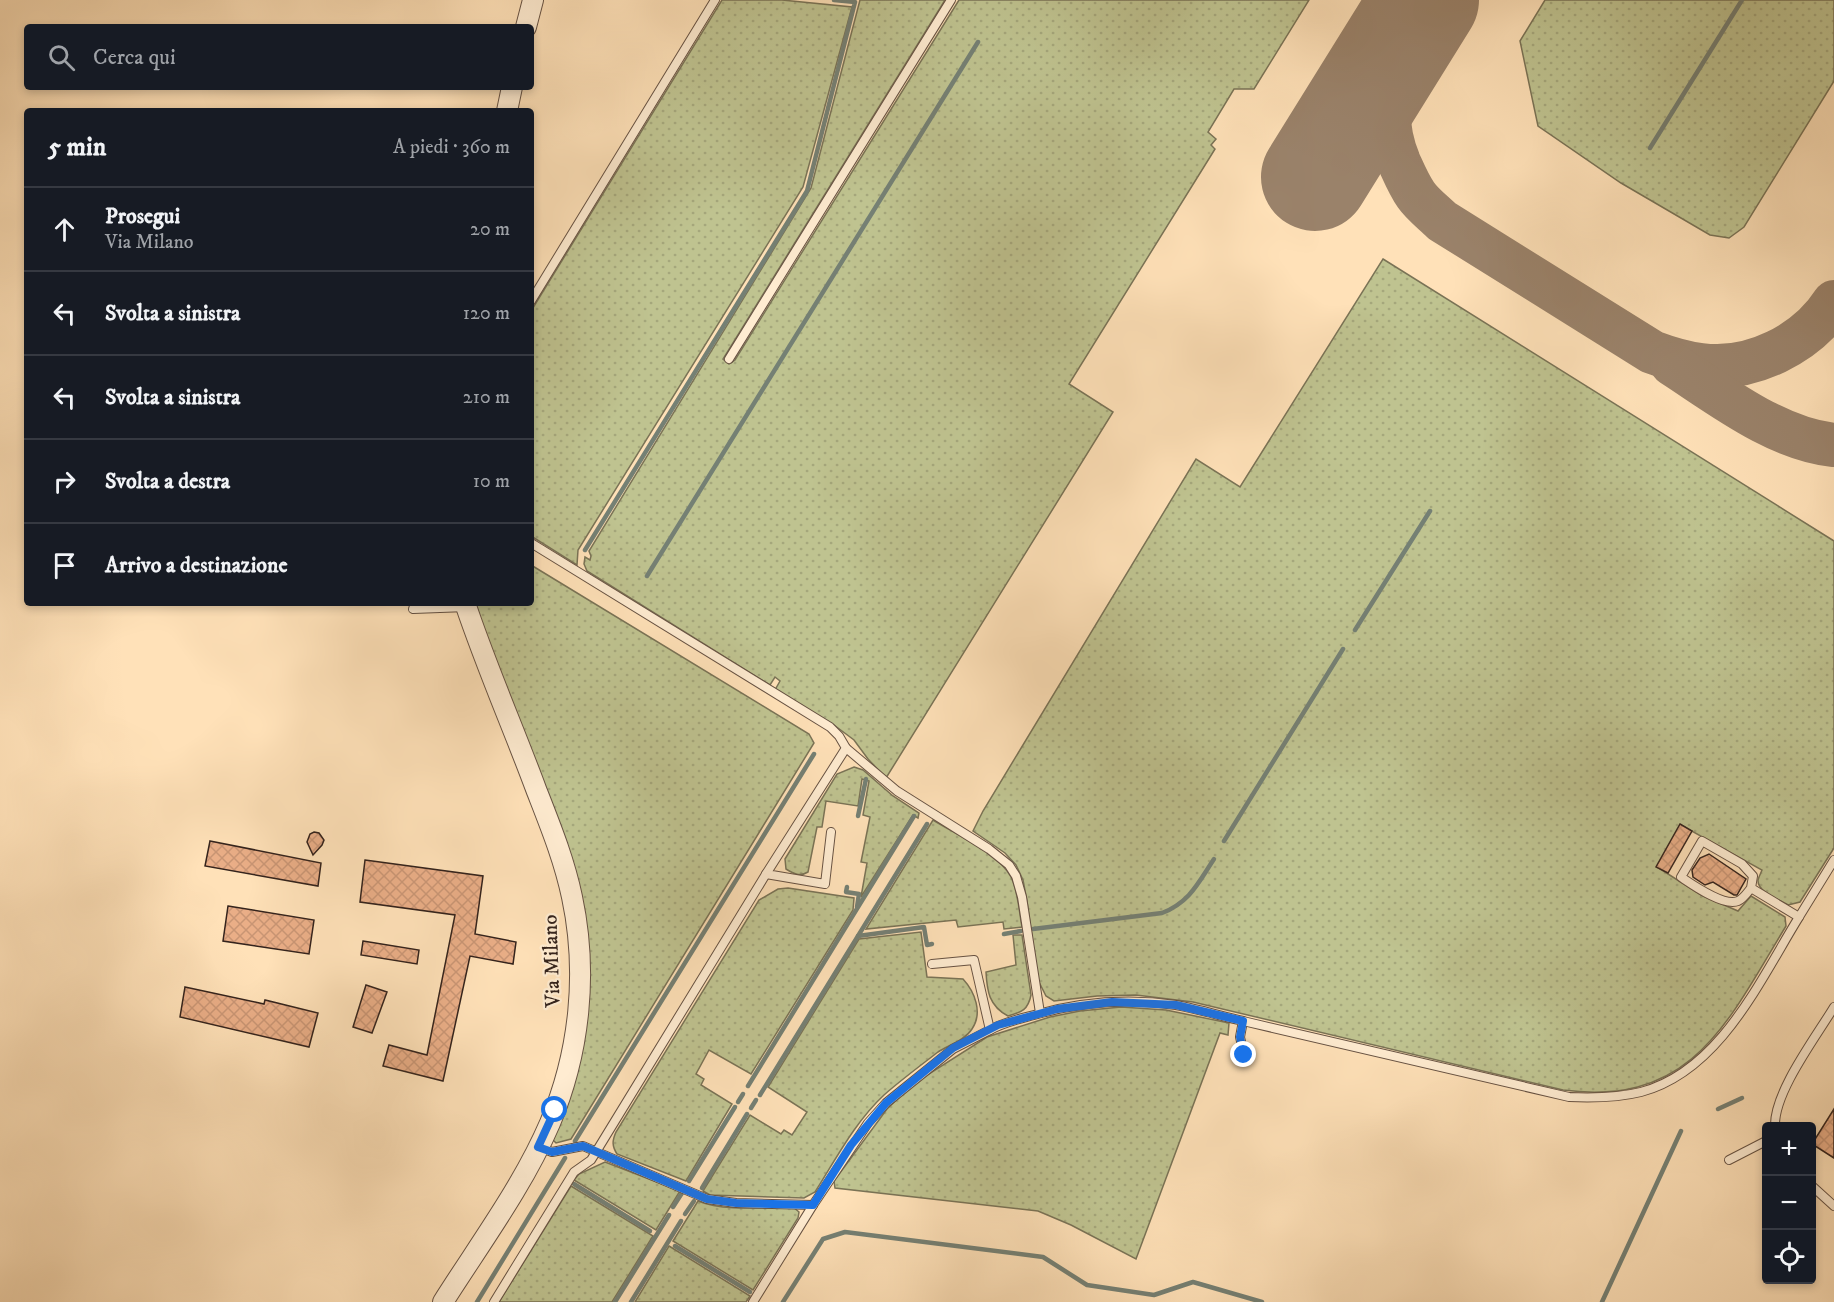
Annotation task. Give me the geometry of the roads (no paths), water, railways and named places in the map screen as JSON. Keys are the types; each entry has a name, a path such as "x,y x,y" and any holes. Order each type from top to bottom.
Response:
{"street":[{"path":"527,24 533,0"},
{"path":"508,108 511,90"},
{"name":"Via Milano","path":"443,1302 538,1147 560,1096 574,1044 580,983 578,930 570,884 556,841 466,606"}],"lane":[{"path":"534,296 715,0"},
{"path":"729,359 951,0"},
{"path":"534,545 830,727 846,748 897,791 989,849 1009,865 1016,876 1022,897 1040,1013"},
{"path":"414,606 413,609 453,606"},
{"path":"494,1302 574,1172 591,1160 846,748"},
{"path":"766,874 825,884 831,832"},
{"path":"1702,841 1742,864 1753,876 1751,888 1741,901 1731,903 1701,890 1681,876 1702,841"},
{"path":"753,1302 851,1145 886,1103 953,1048 998,1025 1040,1013 1085,1004 1141,1002 1176,1005 1569,1097 1622,1096 1643,1091 1684,1072 1726,1033 1834,860"},
{"path":"1751,888 1799,917"},
{"path":"932,964 974,960 990,1030"},
{"path":"1775,1122 1777,1107 1788,1083 1834,1007"},
{"path":"1243,1021 1240,1037 1244,1055"},
{"path":"1729,1160 1762,1144"},
{"path":"538,1147 552,1152 583,1146 707,1199 736,1203 813,1205"},
{"path":"1816,1190 1834,1206"}],"waterway":[{"path":"585,550 807,191 855,2 834,0"},
{"path":"1650,148 1742,0"},
{"path":"647,576 978,42"},
{"path":"1355,630 1430,511"},
{"path":"1224,841 1343,649"},
{"path":"575,1141 814,754"},
{"path":"858,816 866,779"},
{"path":"748,1086 914,816"},
{"path":"760,1095 927,824"},
{"path":"1033,929 1162,913 1172,909 1187,897 1214,859"},
{"path":"847,887 846,892 859,894 857,907"},
{"path":"858,936 924,927 927,945 932,944"},
{"path":"1004,934 1021,931"},
{"path":"738,1102 743,1094"},
{"path":"1718,1109 1742,1098"},
{"path":"751,1108 756,1100"},
{"path":"689,1181 735,1107"},
{"path":"702,1188 747,1114"},
{"path":"1602,1302 1681,1131"},
{"path":"477,1302 565,1158"},
{"path":"574,1184 650,1231"},
{"path":"673,1207 682,1193"},
{"path":"685,1214 694,1201"},
{"path":"615,1302 669,1215"},
{"path":"631,1302 681,1221"},
{"path":"783,1302 823,1239 845,1232 1043,1257 1087,1285 1154,1295 1193,1282 1262,1302"},
{"path":"675,1246 750,1292"}]}
